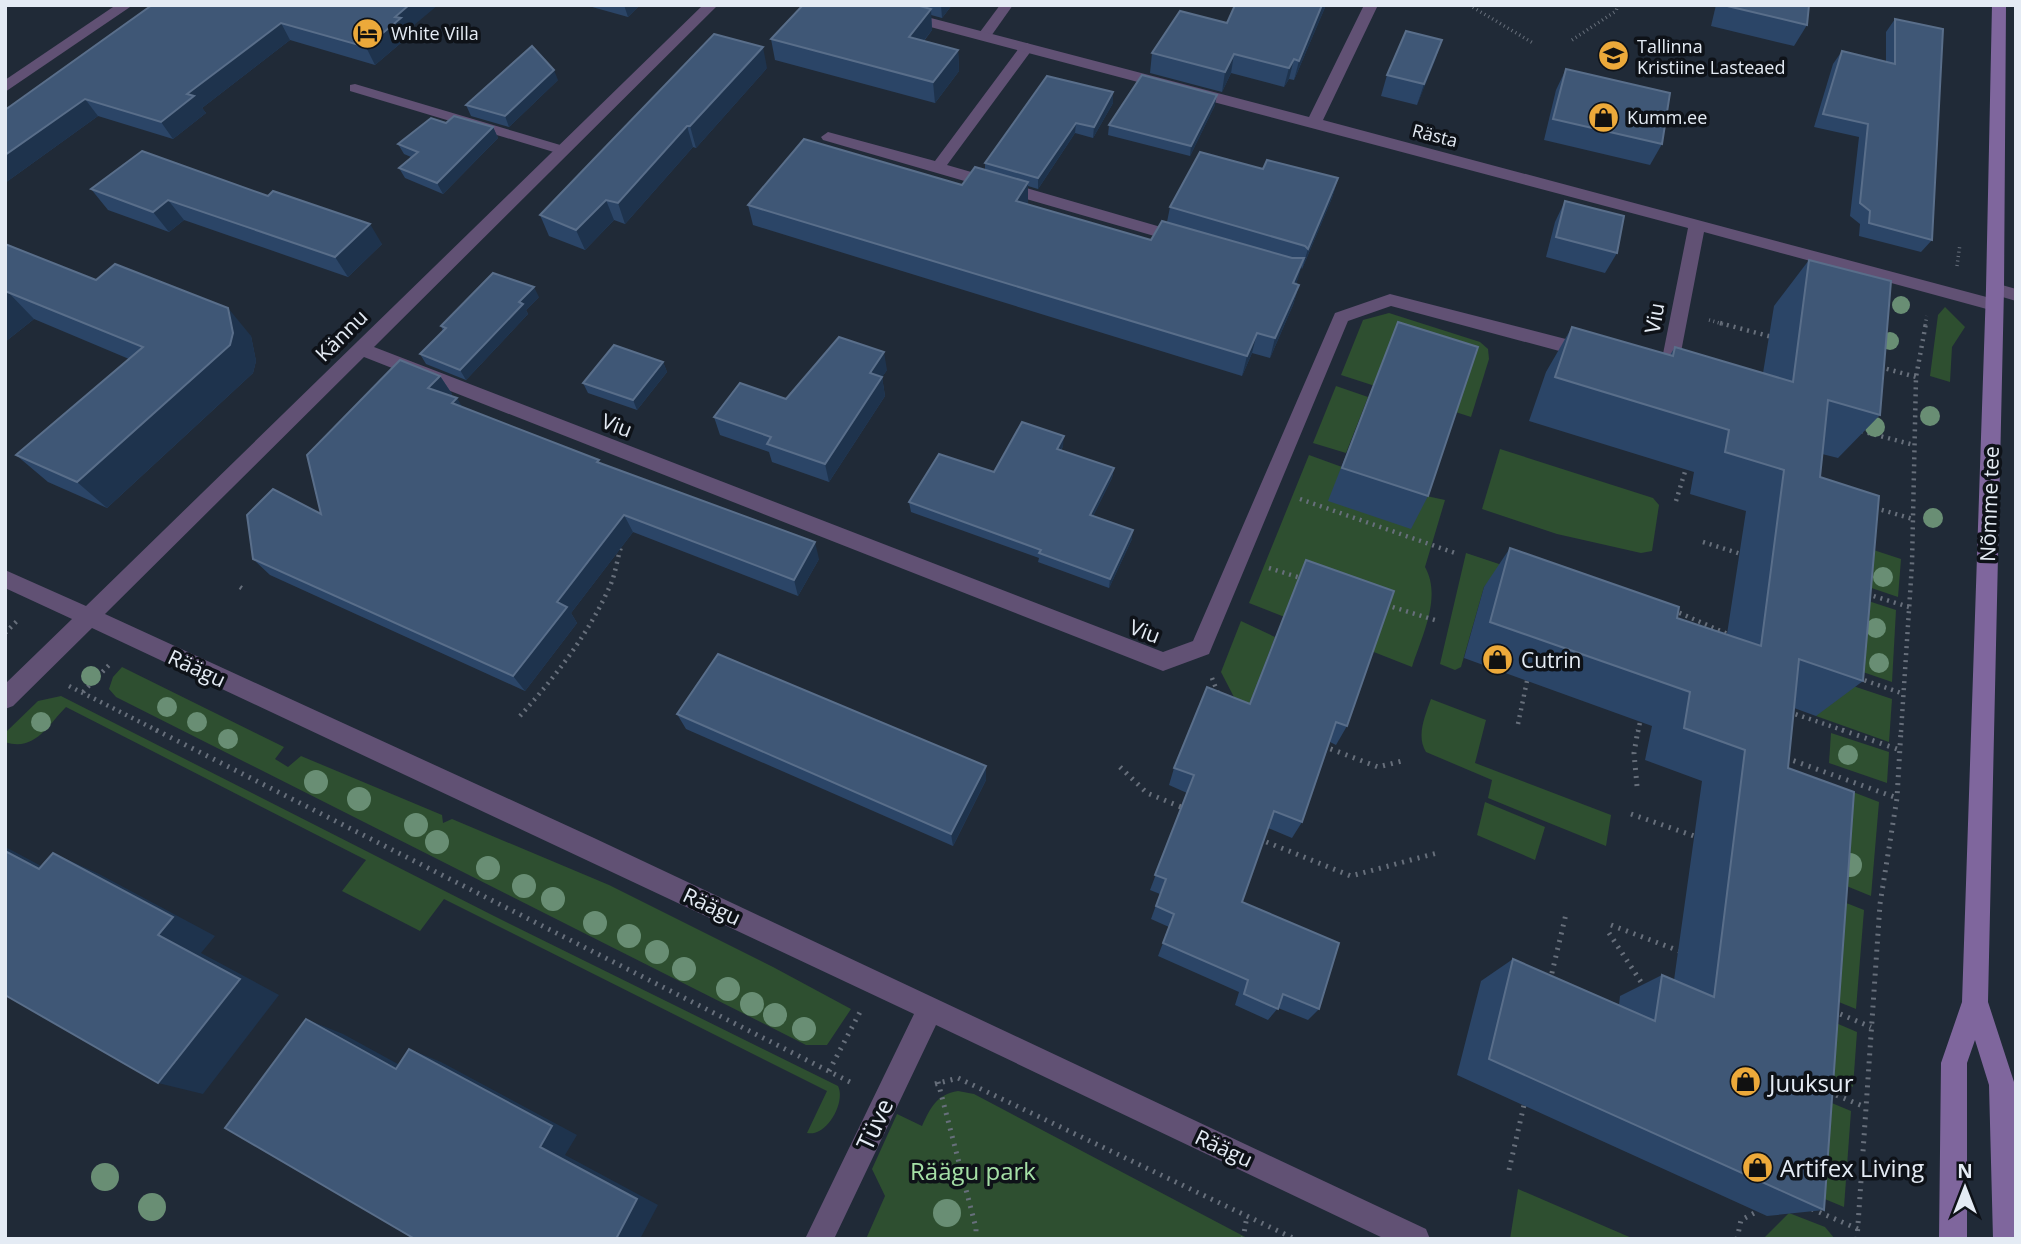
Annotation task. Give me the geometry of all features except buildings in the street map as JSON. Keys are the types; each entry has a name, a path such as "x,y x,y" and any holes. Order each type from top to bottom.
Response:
{"street":[{"path":"5,87 126,5"},
{"name":"Kännu","path":"5,699 359,348 711,5"},
{"name":"Rästa","path":"864,5 1697,225 1995,297 2016,295"},
{"path":"1313,124 1371,5"},
{"name":"Nõmme tee","path":"1952,1239 1954,1063 1975,1002 1995,297 1999,5"},
{"name":"Viu","path":"1641,366 1668,373 1678,311 1697,225"},
{"name":"Viu","path":"359,348 1163,663 1200,647 1341,317 1390,300 1601,355"},
{"name":"Räägu","path":"5,578 586,846 1416,1239"},
{"name":"Nõmme tee","path":"1975,1002 2001,1085 2007,1239"},
{"name":"Tüve","path":"820,1239 930,1010"}],"lane":[{"path":"984,36 1007,5"},
{"path":"938,167 1027,47"},
{"path":"355,89 562,150"},
{"path":"828,137 1201,244"}],"path":[{"path":"1469,5 1533,43"},
{"path":"1573,40 1616,11 1618,5"},
{"path":"1678,311 1779,339"},
{"path":"1857,1239 1880,904 1897,798 1913,519 1916,377 1927,312"},
{"path":"1876,366 1916,377"},
{"path":"1853,429 1914,445"},
{"path":"1675,501 1688,463"},
{"path":"1269,489 1454,553"},
{"path":"1874,508 1913,519"},
{"path":"520,716 544,690 580,639 611,585 626,537"},
{"path":"1703,542 1752,557"},
{"path":"1239,559 1305,579"},
{"path":"1857,591 1909,607"},
{"path":"1385,605 1438,621"},
{"path":"1670,608 1739,639"},
{"path":"5,633 21,618"},
{"path":"83,692 111,664"},
{"path":"33,669 829,1071"},
{"path":"1856,678 1904,694"},
{"path":"1518,724 1527,681"},
{"path":"1781,710 1900,751"},
{"path":"1637,786 1634,753 1640,722"},
{"path":"1315,743 1378,767 1402,761"},
{"path":"1774,754 1897,798"},
{"path":"1120,767 1147,793 1198,814"},
{"path":"1632,814 1709,841"},
{"path":"1249,835 1351,876 1437,853"},
{"path":"1549,987 1566,914"},
{"path":"1611,925 1694,957"},
{"path":"1609,933 1647,992"},
{"path":"1827,1009 1871,1027"},
{"path":"931,1087 938,1082 958,1078 1294,1239"},
{"path":"938,1082 976,1228 976,1239"},
{"path":"1817,1086 1865,1107"},
{"path":"1509,1170 1524,1105"},
{"path":"1737,1239 1741,1220 1764,1208 1759,1200"},
{"path":"1799,1202 1858,1229"},
{"path":"1243,1239 1247,1216"}],"green space":[{"path":"1945,307 1965,327 1952,347 1950,382 1930,376 1938,315"},
{"path":"1389,313 1480,342 1488,349 1489,359 1471,417 1341,375 1363,320"},
{"path":"1336,386 1368,397 1346,453 1313,443"},
{"path":"1500,449 1653,498 1659,505 1652,551 1641,553 1557,534 1482,509"},
{"path":"1309,455 1342,467 1329,501 1422,495 1445,500 1425,567 1432,591 1429,617 1412,667 1249,603"},
{"path":"1843,540 1901,559 1898,597 1839,577"},
{"path":"1466,553 1502,565 1484,587 1461,667 1455,670 1440,664"},
{"path":"1853,596 1896,610 1892,682 1822,658"},
{"path":"1241,621 1275,637 1249,706 1236,701 1221,672"},
{"path":"122,667 284,747 275,759 288,767 301,756 442,815 443,823 452,819 609,885 851,1009 827,1045 806,1045 116,697 109,689 113,677"},
{"path":"1820,675 1892,699 1889,742 1816,716"},
{"path":"61,696 494,916 838,1086 839,1101 833,1117 821,1130 807,1133 827,1091 444,899 420,931 342,891 366,860 66,707 47,729 33,740 15,744 5,742 5,733 38,701"},
{"path":"1431,699 1486,720 1475,763 1611,815 1606,846 1488,798 1492,780 1426,752 1422,733"},
{"path":"1831,733 1889,752 1887,783 1829,763"},
{"path":"1827,782 1879,802 1871,896 1817,874"},
{"path":"1485,802 1545,827 1535,860 1477,835"},
{"path":"1816,891 1864,910 1856,1009 1807,989"},
{"path":"1803,1009 1857,1032 1853,1087 1798,1063"},
{"path":"1798,1089 1851,1111 1844,1207 1791,1185"},
{"name":"Räägu park","path":"958,1091 974,1094 1249,1239 866,1239 885,1196 872,1169 897,1114 922,1126 939,1099"},
{"path":"1518,1189 1634,1239 1510,1239"},
{"path":"1789,1213 1825,1227 1835,1239 1763,1239"}],"place":[{"name":"White Villa","path":"368,33"},
{"name":"Tallinna Kristiine Lasteaed","path":"1614,56"},
{"name":"Kumm.ee","path":"1604,117"},
{"name":"Cutrin","path":"1498,660"},
{"name":"Juuksur","path":"1746,1082"},
{"name":"Artifex Living","path":"1757,1167"}]}
